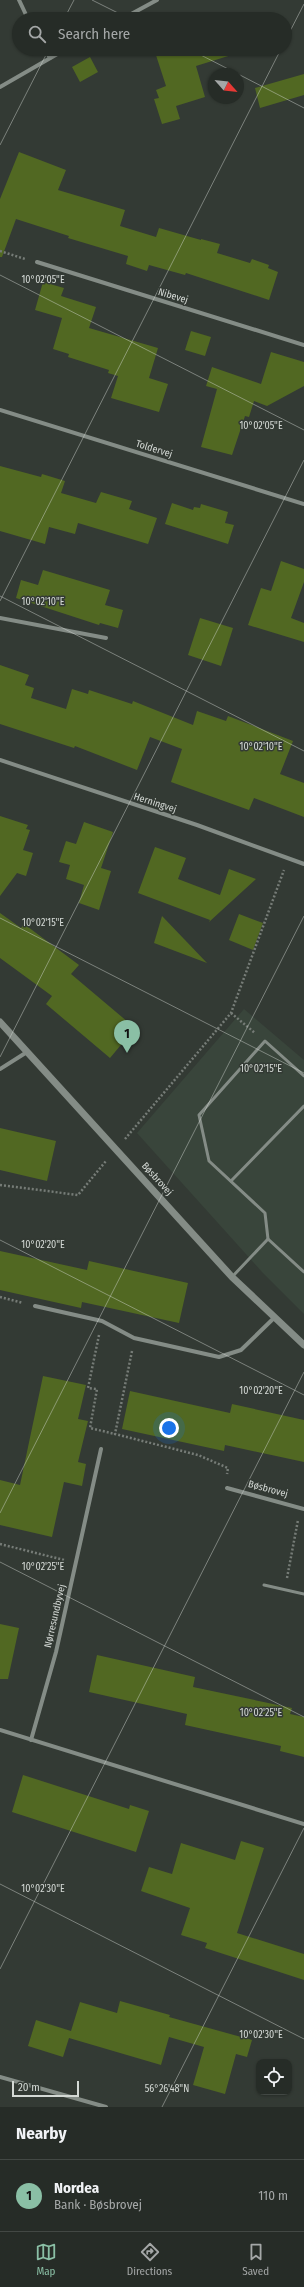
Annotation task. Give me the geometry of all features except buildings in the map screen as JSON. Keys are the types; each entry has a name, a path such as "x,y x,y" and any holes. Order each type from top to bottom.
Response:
{"street":[{"path":"19,0 25,12"},
{"path":"135,12 157,0"},
{"path":"0,87 54,56"},
{"name":"Nibevej","path":"37,262 304,345"},
{"name":"Toldervej","path":"0,410 304,504"},
{"path":"0,618 106,638"},
{"name":"Herningvej","path":"0,760 197,825 304,864"},
{"name":"Bøsbrovej","path":"0,1022 232,1277 304,1345"},
{"path":"0,1069 27,1052"},
{"path":"35,1306 102,1321 134,1338 219,1357 240,1350 275,1317"},
{"name":"Nørresundbyvej","path":"31,1740 56,1652 101,1448"},
{"name":"Bøsbrovej","path":"226,1488 302,1508"},
{"path":"0,1730 304,1824"},
{"path":"0,2077 106,2107"}],"lane":[{"path":"304,1076 265,1041 199,1115 209,1161 265,1213 268,1239 304,1272"},
{"path":"231,1181 304,1106"},
{"path":"232,1277 268,1239"},
{"path":"264,1585 304,1594"}],"path":[{"path":"0,251 37,262"},
{"path":"0,1186 78,1195 230,1013 289,859"},
{"path":"230,1013 265,1041"},
{"path":"0,1297 35,1306"},
{"path":"102,1321 88,1388 97,1389 90,1428 198,1455 228,1468 226,1488"},
{"path":"115,1434 134,1338"},
{"path":"285,1589 302,1508"},
{"path":"0,1544 76,1562"}],"shaded area":[{"path":"244,1009 304,1060 304,1314 262,1272 137,1133"}],"place":[{"name":"Nordea","path":"127,1053"}]}
